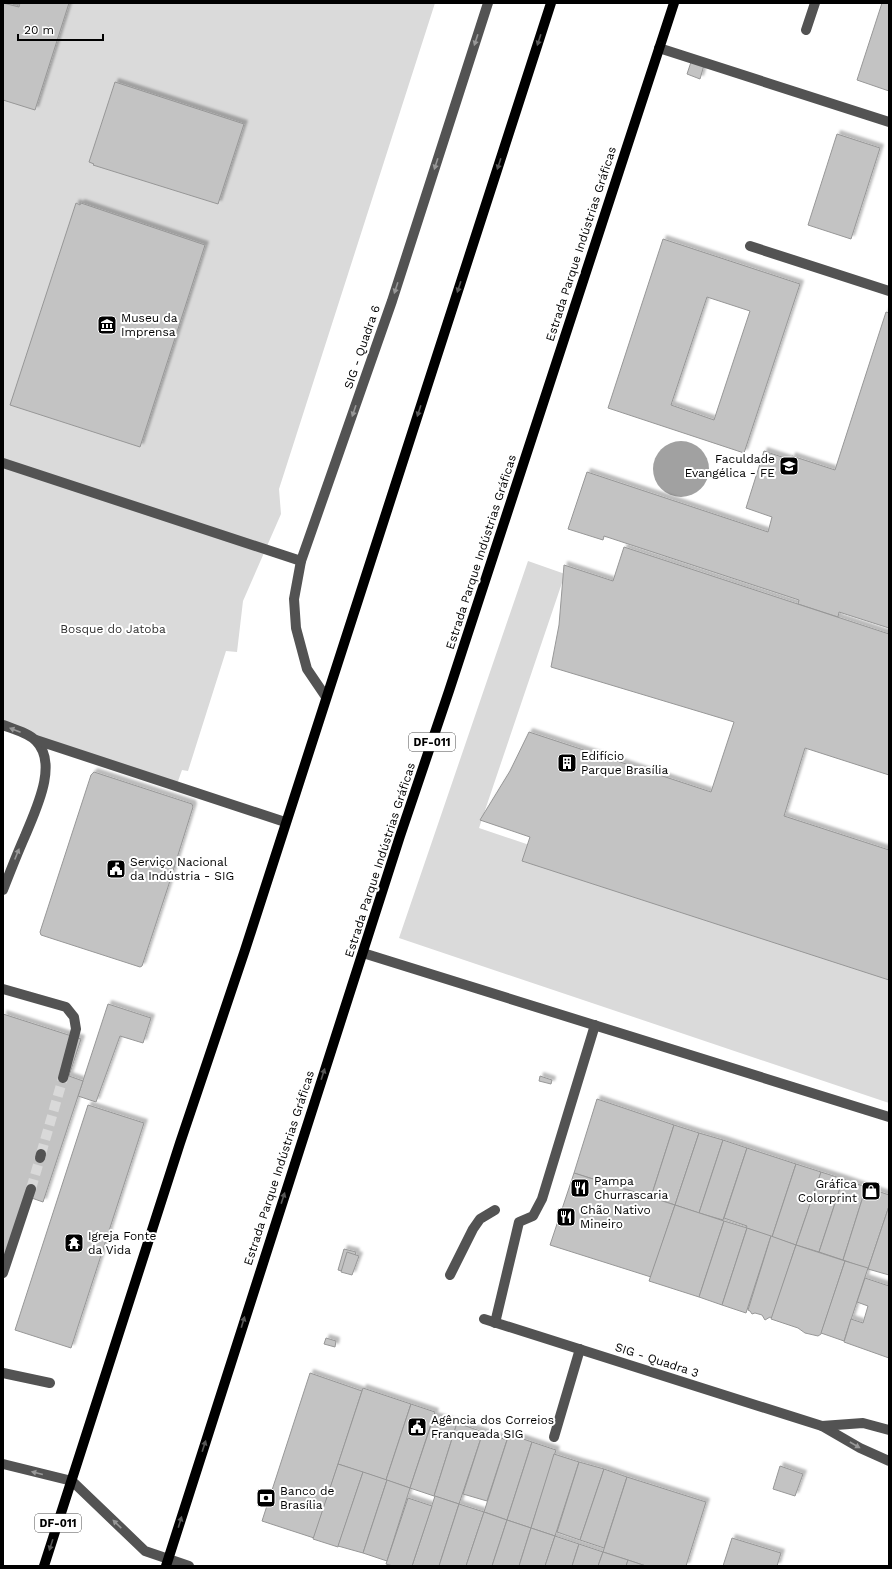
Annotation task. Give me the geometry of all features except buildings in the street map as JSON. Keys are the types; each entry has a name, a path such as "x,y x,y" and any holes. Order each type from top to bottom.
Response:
{"main road":[{"name":"DF-011","path":"44,1566 72,1481 82,1444 551,3"},
{"name":"Estrada Parque Indústrias Gráficas","path":"167,1563 400,836 449,691 674,3"}],"street":[{"name":"SIG - Quadra 6","path":"326,697 307,669 296,628 294,599 301,561 392,301 488,3"},
{"path":"806,30 815,3"},
{"path":"659,48 889,122"},
{"path":"750,246 889,291"},
{"path":"3,463 301,561"},
{"path":"3,725 36,740 285,822"},
{"path":"3,890 41,793 45,763 43,751 36,740"},
{"path":"363,953 889,1117"},
{"path":"3,989 66,1007 74,1017 76,1029 63,1078"},
{"path":"495,1323 519,1222 533,1216 542,1199 595,1025"},
{"path":"3,1273 31,1190"},
{"path":"450,1275 473,1229 480,1220 495,1210"},
{"name":"SIG - Quadra 3","path":"484,1319 822,1426 860,1448 889,1461"},
{"path":"554,1437 580,1349"},
{"path":"3,1373 50,1383"},
{"name":"SIG - Quadra 3","path":"822,1426 864,1423 889,1430"},
{"path":"3,1464 72,1481 145,1551 167,1563 189,1566"}],"green space":[{"name":"Bosque do Jatoba","path":"3,3 435,3 279,489 281,514 243,601 237,652 226,651 188,771 182,770 177,784 3,729"},
{"path":"528,561 565,574 479,828 889,967 889,1103 399,938"}],"shaded area":[{"path":"681,441 692,444 701,449 706,458 709,469 706,480 701,489 692,494 681,497 670,494 661,489 656,480 653,469 656,458 661,449 670,444"}],"tunnel":[{"path":"41,1154 63,1078"},
{"path":"31,1189 40,1158"}],"place":[{"name":"Museu da Imprensa","path":"107,325"},
{"name":"Faculdade Evangélica - FE","path":"789,466"},
{"name":"Edifício Parque Brasília","path":"567,763"},
{"name":"Serviço Nacional da Indústria - SIG","path":"116,869"},
{"name":"Pampa Churrascaria","path":"580,1188"},
{"name":"Gráfica Colorprint","path":"871,1191"},
{"name":"Chão Nativo Mineiro","path":"566,1217"},
{"name":"Igreja Fonte da Vida","path":"74,1243"},
{"name":"Agência dos Correios Franqueada SIG","path":"417,1427"},
{"name":"Banco de Brasília","path":"266,1498"}]}
